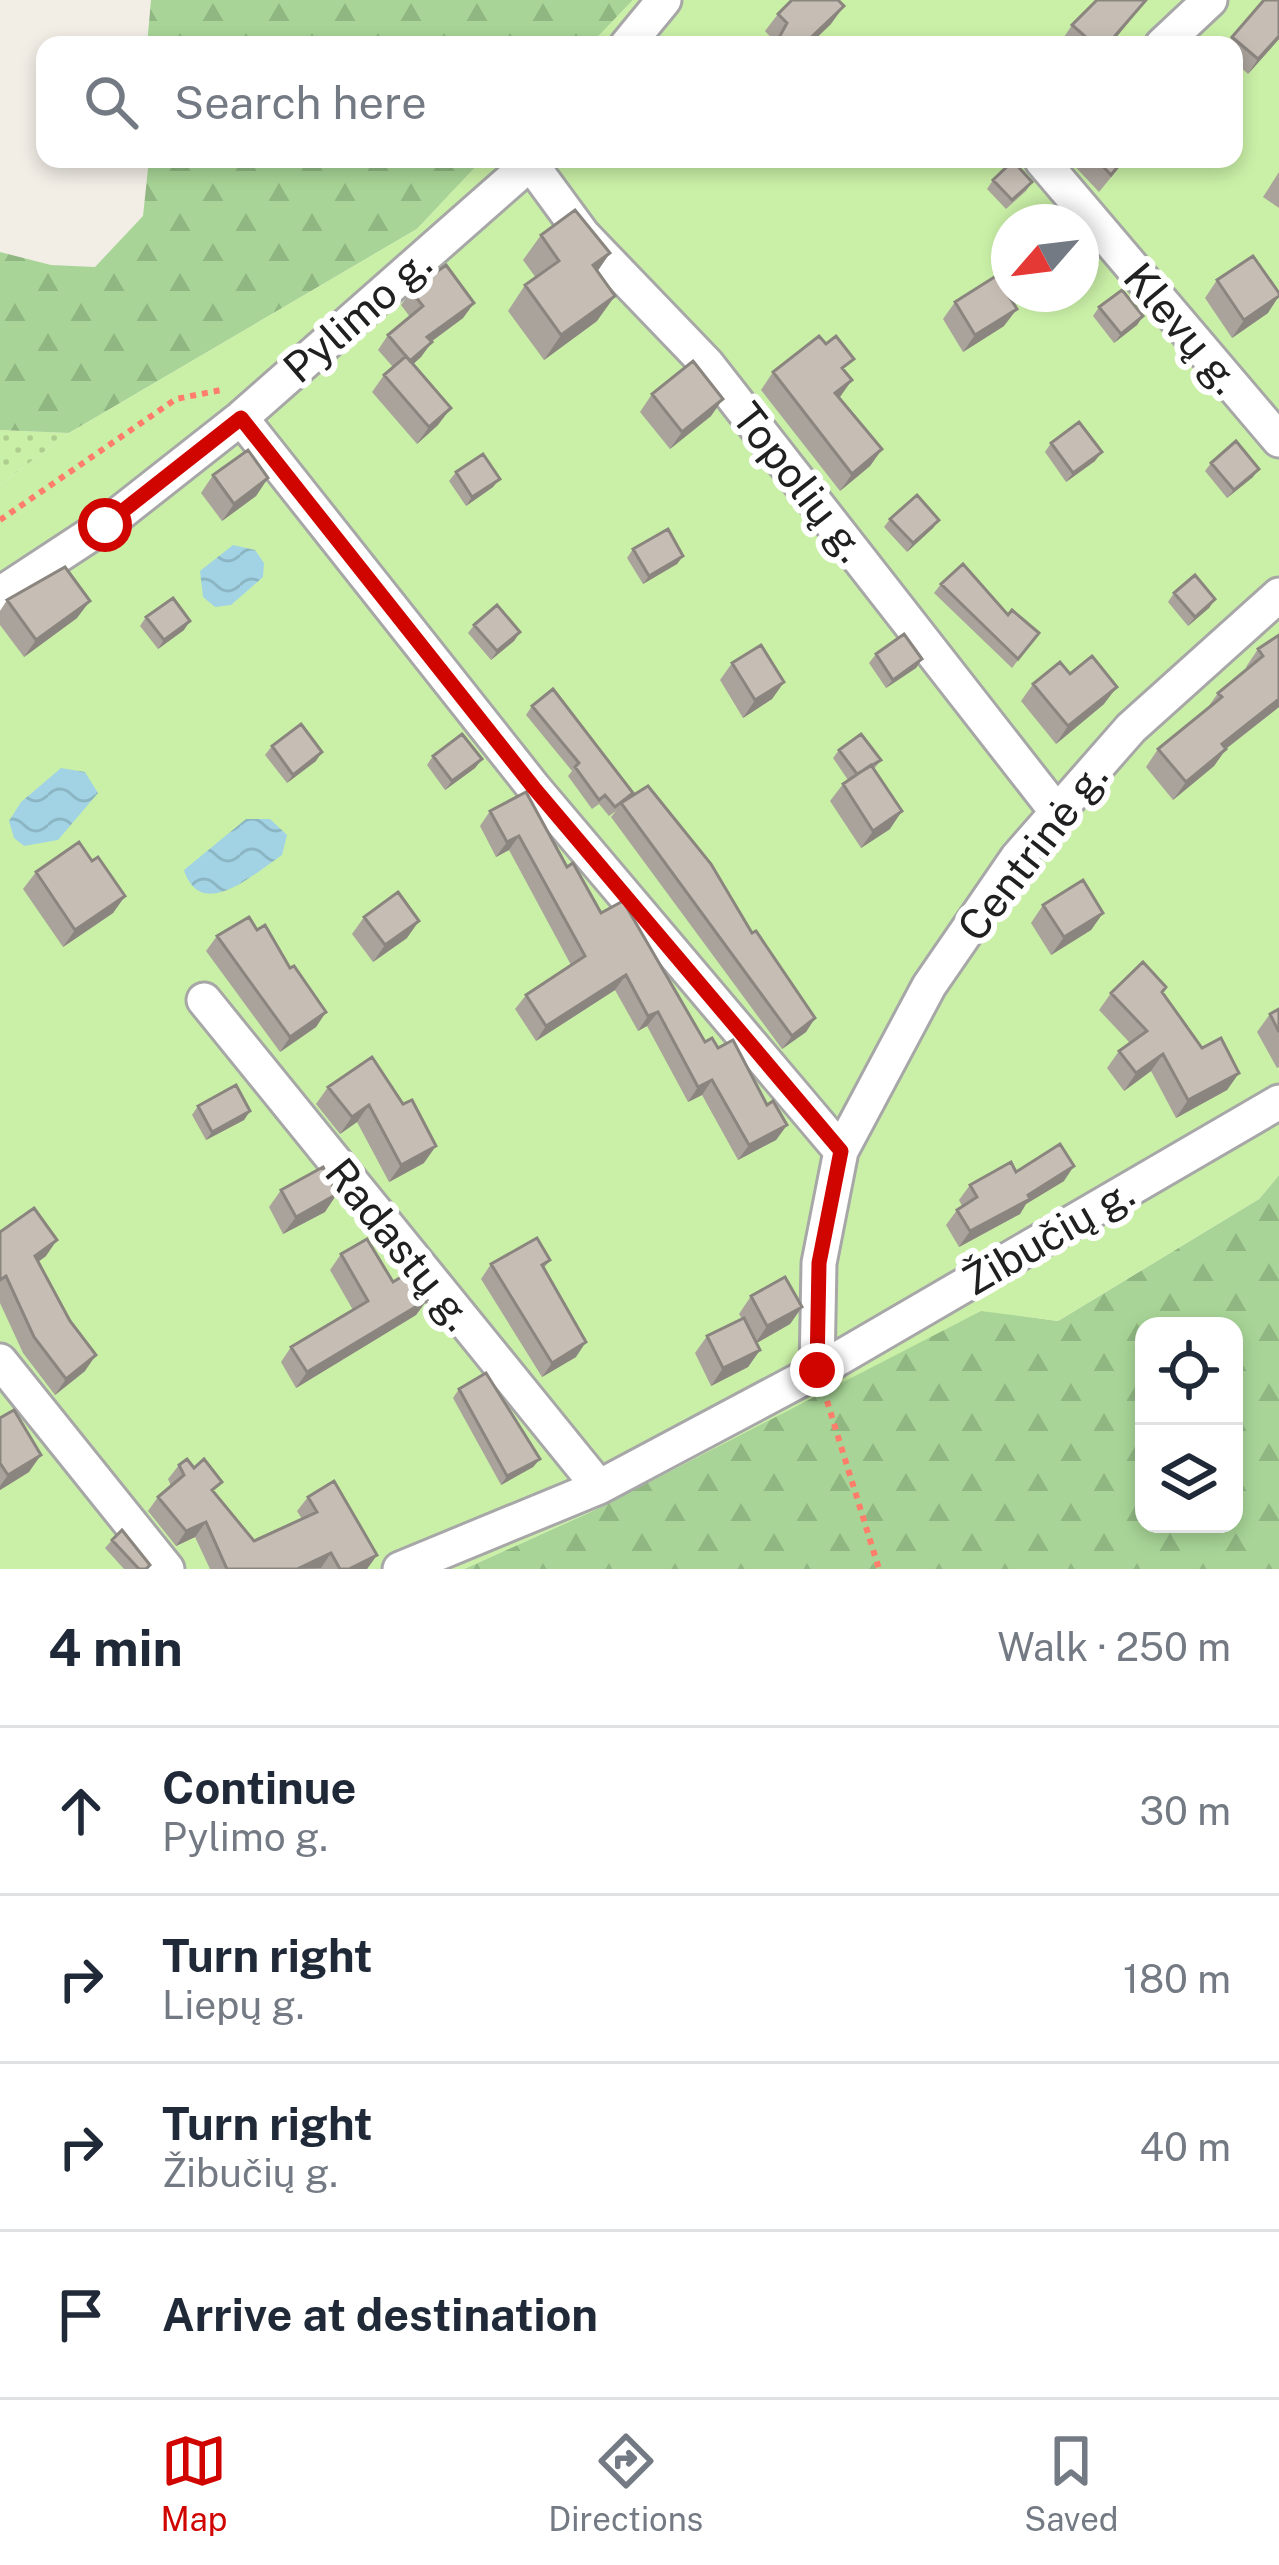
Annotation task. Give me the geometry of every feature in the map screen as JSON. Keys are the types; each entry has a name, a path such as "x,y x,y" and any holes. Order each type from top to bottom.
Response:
{"street":[{"path":"634,36 664,0"},
{"path":"1172,36 1210,0"},
{"name":"Pylimo g.","path":"0,594 105,525 241,418 525,168"},
{"name":"Topolių g.","path":"538,168 583,236 707,364 1057,812"},
{"name":"Klevų g.","path":"1049,168 1279,440"},
{"path":"241,418 534,788 841,1151 819,1263 817,1370"},
{"name":"Centrinė g.","path":"841,1151 929,986 1016,858 1130,728 1279,596"},
{"name":"Radastų g.","path":"205,1000 599,1487"},
{"name":"Žibučių g.","path":"400,1569 599,1487 817,1370 1279,1102"},
{"path":"0,1361 167,1569"}],"path":[{"path":"0,520 176,399 284,378"},
{"path":"817,1370 879,1569"}],"green space":[{"path":"151,0 633,0 599,36 148,36"},
{"path":"633,0 1279,0 1279,1175 1259,1199 1058,1321 981,1311 595,1510 464,1569 0,1569 0,485 69,433 417,229 475,168 1243,168 1243,36 599,36"},
{"path":"148,168 475,168 417,229 69,433 0,430 0,252 51,265 95,267 143,216"},
{"path":"0,430 69,433 0,485"},
{"path":"1279,1175 1279,1569 464,1569 595,1510 981,1310 1058,1321 1259,1199"}],"water":[{"path":"233,545 255,550 264,563 263,577 231,605 215,607 203,597 200,571"},
{"path":"61,768 85,772 98,793 58,840 24,846 14,838 9,821 21,802"},
{"path":"246,819 270,819 287,835 282,855 244,882 203,893 184,870"}],"building":[{"path":"792,0 838,0 844,6 812,36 780,36 787,23 778,14"},
{"path":"1097,0 1146,0 1115,36 1085,36 1072,25"},
{"path":"1264,0 1279,0 1279,36 1258,59 1243,46 1243,36 1233,36"},
{"path":"1006,168 1019,168 1032,182 1012,200 993,180"},
{"path":"575,210 610,253 593,265 615,296 561,335 525,285 559,261 541,235"},
{"path":"1253,256 1279,296 1244,320 1217,280"},
{"path":"446,265 474,303 427,337 432,342 410,361 388,335 423,306 411,291"},
{"path":"991,279 991,312 1012,312 975,335 955,302"},
{"path":"1122,290 1143,316 1121,334 1099,307"},
{"path":"819,336 826,344 836,336 854,359 842,368 852,380 835,393 882,449 852,474 773,372"},
{"path":"406,356 451,408 429,427 384,375"},
{"path":"693,361 723,399 682,432 652,394"},
{"path":"1079,422 1102,452 1073,473 1051,443"},
{"path":"1236,441 1259,469 1234,490 1211,463"},
{"path":"248,450 268,478 234,504 213,475"},
{"path":"483,454 500,479 472,497 456,472"},
{"path":"917,495 939,520 913,543 890,519"},
{"path":"668,529 683,556 649,576 633,549"},
{"path":"963,564 1008,615 1012,610 1039,633 1018,659 941,584"},
{"path":"65,567 90,601 36,640 7,600"},
{"path":"1195,575 1215,599 1195,617 1174,593"},
{"path":"173,598 190,621 164,640 146,617"},
{"path":"497,605 520,632 497,651 474,625"},
{"path":"904,634 922,659 893,680 876,654"},
{"path":"1279,635 1279,699 1222,744 1226,749 1186,782 1158,749 1222,697 1218,693 1263,656 1258,649"},
{"path":"761,645 784,682 755,700 732,663"},
{"path":"1092,656 1117,687 1068,726 1033,684 1060,662 1070,674"},
{"path":"553,689 633,793 615,807 605,795 599,800 575,767 579,763 532,706"},
{"path":"301,724 322,752 293,775 272,746"},
{"path":"462,734 482,759 452,781 433,756"},
{"path":"861,734 881,760 857,774 839,750"},
{"path":"871,765 902,811 873,831 843,784"},
{"path":"648,786 711,864 752,933 756,931 815,1018 792,1036 621,803"},
{"path":"526,792 567,867 573,863 601,913 623,901 705,1042 712,1038 718,1048 733,1040 767,1105 773,1101 787,1125 749,1145 712,1080 698,1087 658,1012 648,1016 626,975 546,1026 526,995 585,956 519,836 507,842 490,811"},
{"path":"79,842 92,861 98,857 125,896 75,930 36,872"},
{"path":"1083,880 1103,913 1064,937 1043,905"},
{"path":"398,892 419,921 385,945 364,917"},
{"path":"249,917 257,930 265,925 290,968 294,966 326,1012 290,1037 217,936"},
{"path":"1143,962 1166,987 1162,992 1202,1048 1221,1038 1239,1073 1188,1100 1163,1054 1136,1073 1119,1051 1147,1031 1111,993"},
{"path":"1279,1009 1279,1032 1270,1014"},
{"path":"372,1057 403,1104 412,1100 436,1146 401,1165 369,1105 352,1117 328,1087"},
{"path":"236,1085 250,1111 212,1132 198,1106"},
{"path":"1060,1144 1074,1166 1028,1195 1030,1199 970,1231 957,1210 977,1197 970,1185 1011,1162 1016,1172"},
{"path":"323,1167 337,1194 296,1217 281,1190"},
{"path":"34,1208 57,1240 35,1256 70,1321 96,1355 66,1379 34,1337 6,1276 0,1280 0,1232"},
{"path":"537,1238 550,1260 542,1265 586,1342 552,1363 491,1264"},
{"path":"367,1239 393,1282 411,1271 427,1300 307,1372 291,1347 368,1301 341,1254"},
{"path":"785,1277 802,1307 767,1326 751,1296"},
{"path":"744,1318 760,1350 723,1368 707,1336"},
{"path":"486,1373 540,1459 507,1476 459,1389"},
{"path":"14,1410 41,1455 8,1475 0,1463 0,1418"},
{"path":"187,1459 194,1468 204,1459 222,1482 212,1490 254,1541 317,1512 308,1497 334,1481 377,1555 349,1569 340,1569 331,1553 297,1569 227,1569 206,1522 186,1531 158,1497 184,1475 179,1465"},
{"path":"122,1530 150,1565 146,1569 139,1569 112,1540"}],"route":[{"path":"105,525 241,418 534,788 841,1151 819,1263 817,1370"}]}
